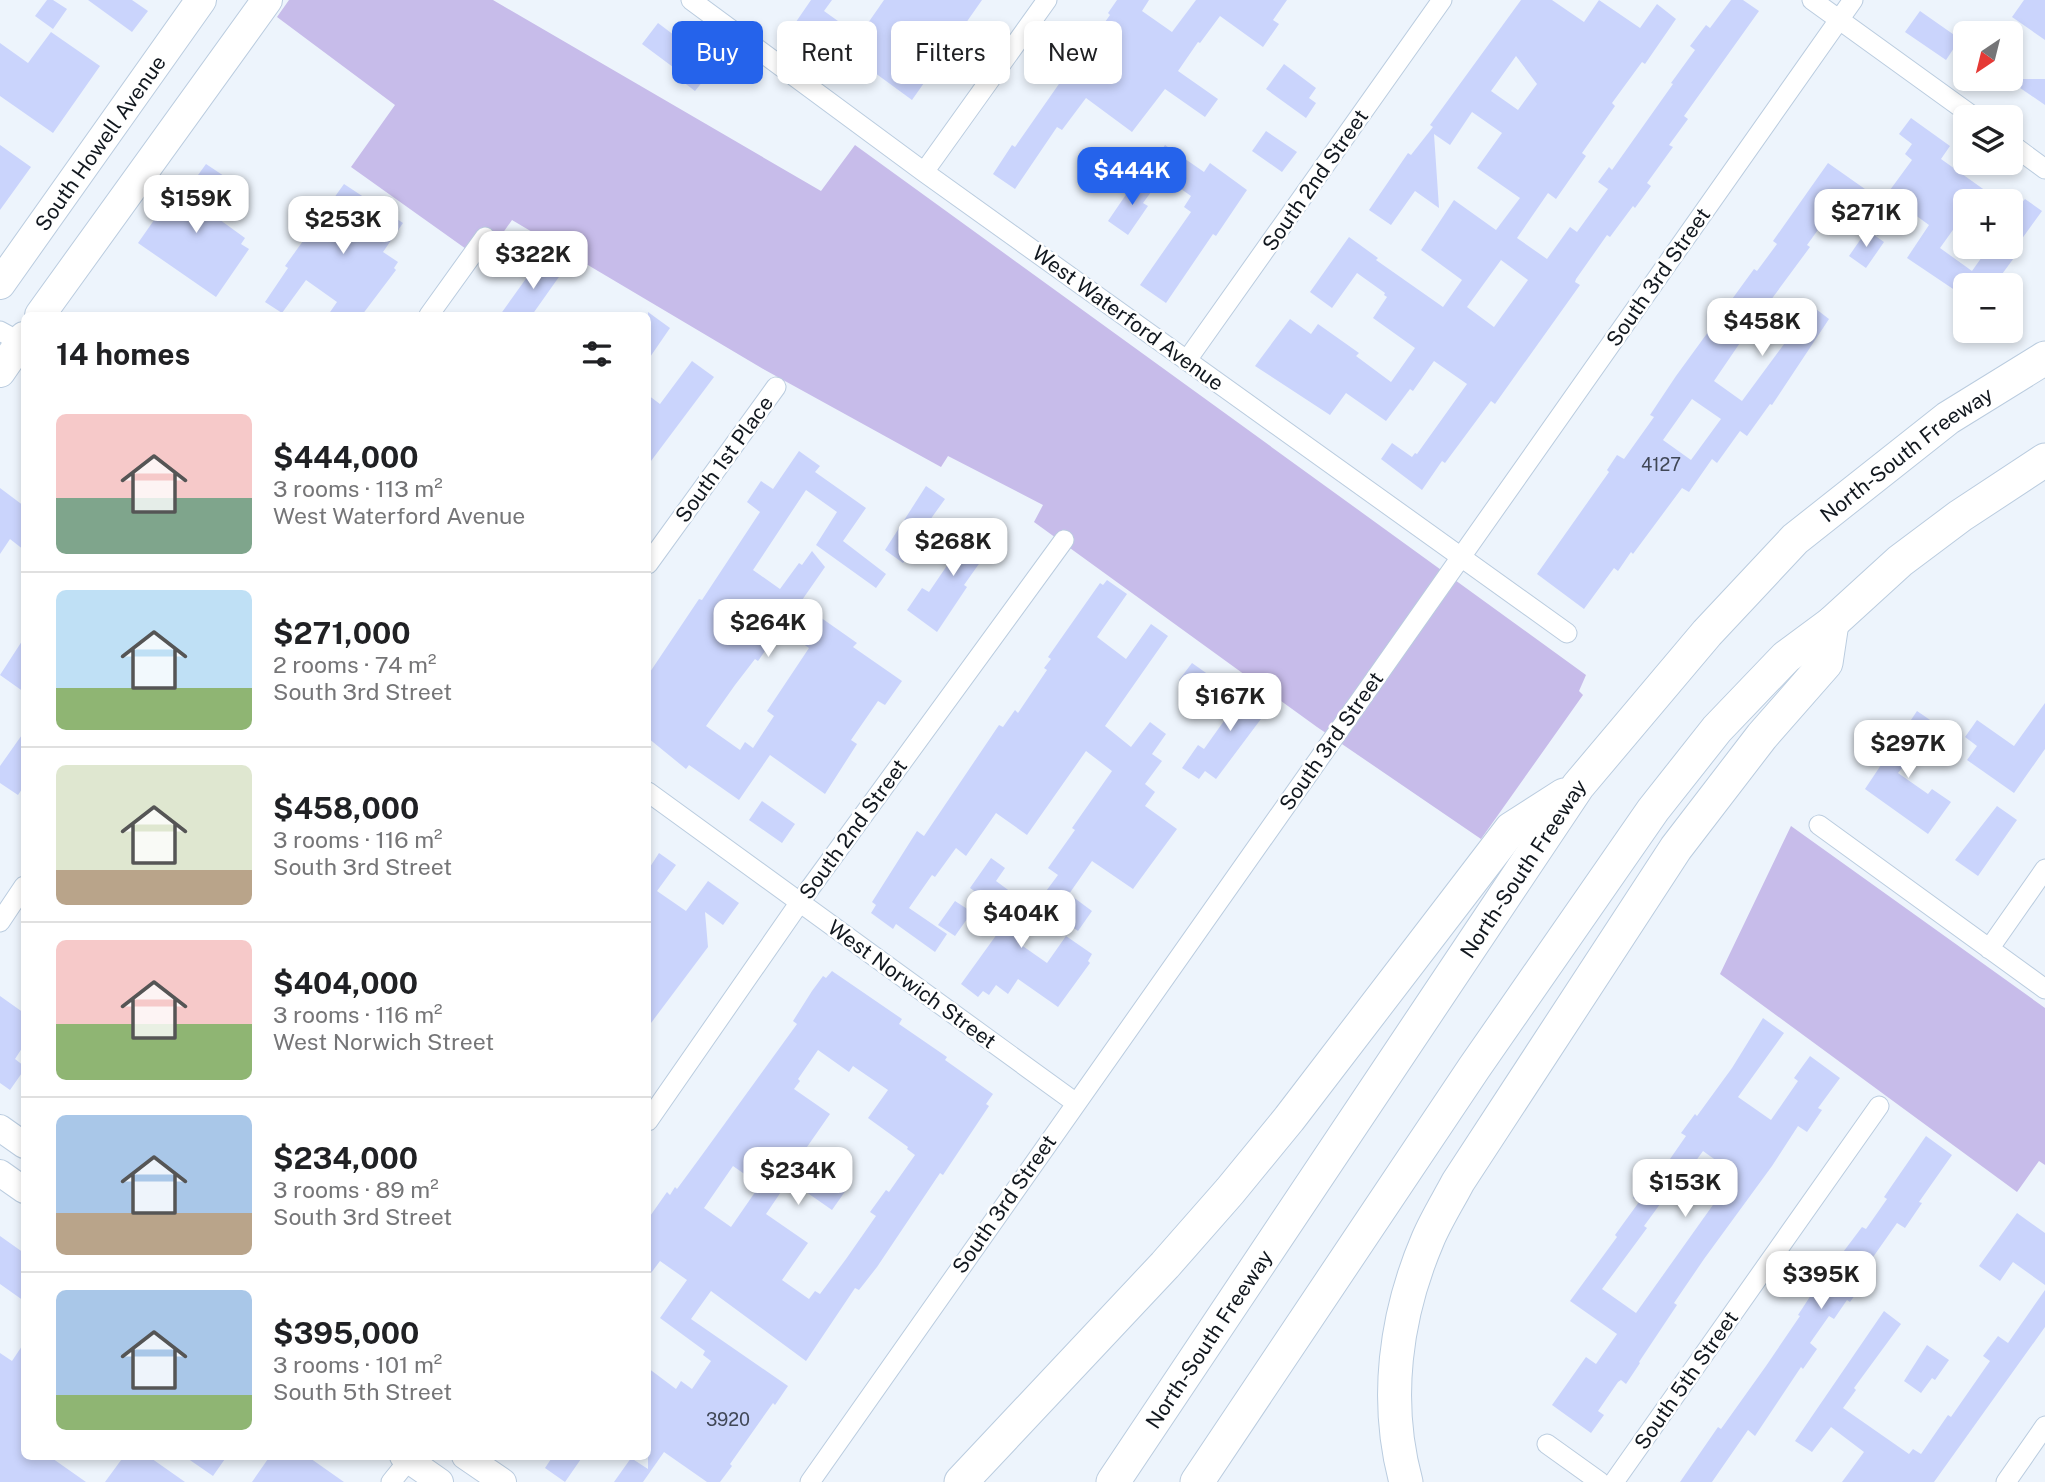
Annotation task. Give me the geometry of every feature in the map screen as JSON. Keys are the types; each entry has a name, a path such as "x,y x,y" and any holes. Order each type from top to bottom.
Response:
{"highway":[{"name":"North-South Freeway","path":"1113,1482 1578,786 1707,633 1795,539 1948,418 2045,358"},
{"path":"1197,1482 1474,1068 1653,810 1717,729 1786,657 1832,623 1900,561 1959,516 2045,460"},
{"path":"1406,1482 1400,1458 1394,1398 1394,1365 1399,1332 1413,1279 1428,1238 1458,1182 1676,848 1755,745 1826,663 1832,623"},
{"path":"961,1482 1165,1265 1230,1191 1289,1119 1511,829 1578,786"}],"main road":[{"name":"South Howell Avenue","path":"0,284 201,0"},
{"path":"42,312 267,0"},
{"path":"0,372 17,339"},
{"path":"0,1128 21,1143"},
{"path":"0,1173 21,1188"},
{"path":"412,1460 440,1482"},
{"path":"471,1460 503,1482"}],"street":[{"name":"West Waterford Avenue","path":"691,0 924,172 1567,633"},
{"path":"924,172 1047,0"},
{"name":"South 2nd Street","path":"1187,360 1442,0"},
{"path":"1812,0 1957,105"},
{"name":"South 3rd Street","path":"810,1482 1853,0"},
{"path":"2023,153 2045,169"},
{"path":"431,312 485,237"},
{"name":"South 1st Place","path":"651,560 776,387"},
{"name":"South 2nd Street","path":"651,1117 800,902 1064,540"},
{"name":"West Norwich Street","path":"651,794 1076,1102"},
{"path":"1819,825 2045,989"},
{"path":"1989,949 2045,869"},
{"path":"0,922 21,891"},
{"name":"South 5th Street","path":"1614,1482 1879,1106"},
{"path":"2006,1482 2045,1426"},
{"path":"1547,1444 1600,1482"},
{"path":"391,1482 406,1460"}],"shaded area":[{"path":"289,0 493,0 821,191 855,145 1586,675 1579,691 1583,695 1481,839 1317,727 1034,522 1043,505 948,456 941,467 765,370 512,220 483,261 351,167 395,105 277,17"},
{"path":"1791,826 2045,1008 2045,1165 2039,1161 2017,1192 1720,974"}],"building":[{"path":"47,0 53,0 67,9 53,29 35,16"},
{"path":"88,0 132,0 148,11 132,32"},
{"path":"811,0 832,0 824,11 838,21 797,21"},
{"path":"884,0 982,0 967,21 891,21 891,84 923,84 912,100 877,74 877,21 869,21"},
{"path":"1117,0 1149,0 1142,11 1172,32 1196,0 1287,0 1273,20 1279,24 1263,47 1220,16 1200,43 1198,42 1178,71 1218,99 1205,117 1165,89 1132,132 1086,98 1062,130 1057,127 1015,189 993,174 1059,84 1122,84 1122,21 1106,21 1110,15 1108,13"},
{"path":"1521,0 1552,0 1584,22 1599,0 1640,28 1657,4 1676,19 1645,64 1642,62 1612,103 1615,106 1582,153 1586,156 1556,199 1548,193 1517,238 1547,259 1570,227 1577,232 1608,189 1598,182 1609,167 1612,170 1673,84 1671,83 1695,50 1690,46 1706,25 1710,28 1731,0 1743,0 1759,11 1684,116 1688,119 1669,145 1673,147 1647,183 1651,186 1610,237 1607,235 1576,279 1575,282 1580,285 1495,404 1491,401 1422,490 1381,459 1392,443 1412,457 1417,454 1467,384 1434,361 1413,391 1410,389 1386,421 1346,393 1330,415 1255,366 1290,319 1311,334 1318,324 1359,353 1356,356 1391,382 1415,348 1373,318 1387,297 1385,293 1357,273 1332,308 1310,292 1349,237 1378,258 1376,260 1443,307 1462,280 1421,250 1454,200 1496,230 1520,198 1477,168 1502,133 1472,112 1450,145 1434,134 1439,208 1415,191 1391,225 1369,210 1408,153 1411,155 1433,127 1430,125","holes":["1516,56 1537,84 1518,110 1491,91","1501,260 1528,280 1494,327 1467,307"]},
{"path":"2024,0 2045,0 2045,40 2023,25 2023,21 2012,17"},
{"path":"1920,11 1953,34 1953,50 1946,60 1905,32"},
{"path":"658,23 672,34 672,66 642,44"},
{"path":"51,32 100,66 53,133 0,96 0,43 28,63"},
{"path":"1284,64 1316,88 1309,98 1316,103 1306,118 1266,89"},
{"path":"2023,79 2045,79 2045,105 2023,90"},
{"path":"686,84 701,84 695,91"},
{"path":"1911,118 1950,146 1941,159 1953,168 1953,175 1963,175 1983,189 1953,189 1953,230 1940,248 1972,271 1980,259 2013,259 2003,273 1953,273 1953,289 1907,258 1929,225 1900,204 1878,236 1836,205 1807,245 1810,247 1714,381 1742,401 1812,306 1829,319 1772,405 1770,404 1747,436 1740,431 1717,463 1712,459 1689,492 1682,488 1633,554 1631,552 1618,571 1614,568 1584,609 1537,574 1609,472 1607,470 1617,455 1624,459 1654,417 1650,415 1676,376 1754,269 1757,271 1777,244 1773,241 1828,163 1882,201 1912,160 1905,154 1912,144 1899,134","holes":["1692,399 1721,419 1691,460 1663,440"]},
{"path":"1266,131 1297,152 1282,172 1252,151"},
{"path":"0,145 31,167 0,210"},
{"path":"1165,145 1204,172 1210,163 1247,190 1166,303 1140,285 1191,212 1184,207 1191,196 1150,167"},
{"path":"206,164 227,178 205,209 245,238 241,244 249,249 216,297 138,243 173,193 176,196 180,190 185,193"},
{"path":"1138,177 1154,188 1143,203 1148,206 1128,235 1108,221"},
{"path":"344,184 403,223 383,252 398,262 394,268 396,270 364,312 330,312 337,302 306,280 280,312 265,302 288,268 285,266"},
{"path":"2025,199 2042,211 2023,237 2023,201"},
{"path":"1867,230 1884,242 1866,268 1849,256"},
{"path":"540,259 561,274 534,312 502,312"},
{"path":"651,314 670,328 651,356"},
{"path":"692,361 714,377 651,461 651,397 660,404"},
{"path":"799,451 820,466 815,472 866,508 843,541 886,574 876,588 816,545 837,512 806,490 753,570 780,589 799,563 802,565 812,551 825,567 800,603 857,643 853,647 902,681 885,705 878,701 851,740 857,744 825,794 770,755 739,800 689,765 686,769 651,740 651,671 760,512 747,502 761,481 773,489","holes":["781,628 809,648 767,711 774,716 753,748 745,742 740,750 706,726"]},
{"path":"926,486 945,499 910,548 913,550 903,563 885,550"},
{"path":"0,488 21,504 21,548 10,539 0,554"},
{"path":"975,521 998,537 964,585 967,587 937,632 907,610 922,588 929,592"},
{"path":"1107,580 1127,594 1097,637 1126,659 1151,624 1168,636 1105,726 1131,747 1150,722 1166,734 1152,754 1162,761 1145,784 1155,792 1145,806 1177,829 1133,889 1092,861 1069,894 1092,911 1078,931 1038,902 1058,875 1048,868 1112,771 1086,751 1027,835 996,813 966,856 956,848 935,877 932,875 909,908 947,934 935,952 896,924 893,929 871,913 876,905 872,902 917,831 924,836 999,725 1003,727 1015,710 1018,713 1047,670 1044,668 1051,659 1048,657 1100,583 1103,585"},
{"path":"21,643 21,690 0,675"},
{"path":"1192,663 1209,675 1196,692 1179,680"},
{"path":"1243,682 1273,703 1216,779 1205,771 1199,779 1182,768 1198,745 1204,749 1231,711 1225,707"},
{"path":"2045,703 2045,749 2014,793 1967,760 1977,746 1965,737 1977,720 2014,746"},
{"path":"1917,711 1936,724 1898,773 1928,794 1932,789 1951,802 1928,834 1865,789"},
{"path":"21,736 21,790 18,795 0,783 0,766"},
{"path":"762,801 795,824 782,843 749,820"},
{"path":"1997,806 2017,820 1978,876 1955,860"},
{"path":"659,853 676,865 657,891 686,911 708,881 739,903 723,925 705,912 708,947 651,1023 651,865"},
{"path":"991,858 1005,868 996,881 1038,912 1017,942 1047,963 1066,936 1092,954 1088,961 1090,963 1058,1007 1018,979 1008,994 996,985 989,995 983,991 978,997 961,984 1010,916 970,888"},
{"path":"955,901 972,912 955,936 938,925"},
{"path":"832,971 902,1019 899,1024 947,1057 945,1060 993,1094 986,1104 989,1106 877,1267 859,1290 855,1288 806,1361 711,1291 691,1319 788,1386 775,1405 773,1403 720,1482 707,1482 664,1452 643,1482 614,1482 630,1460 648,1469 648,1460 651,1460 651,1370 676,1389 681,1381 692,1389 711,1361 703,1355 705,1351 660,1318 687,1280 660,1261 651,1273 651,1215 667,1192 670,1195 675,1187 677,1189 797,1024 793,1021 823,976 826,978","holes":["818,1050 849,1072 853,1066 888,1090 868,1118 915,1155 889,1192 886,1190 870,1212 876,1216 846,1259 820,1294 815,1291 809,1299 782,1280 808,1243 766,1214 789,1180 832,1210 851,1183 809,1153 812,1149 807,1147 830,1114 794,1089","733,1166 760,1185 731,1227 704,1208"]},
{"path":"0,996 21,1011 21,1050 15,1059 21,1064 21,1074 10,1090 0,1083"},
{"path":"1763,1018 1784,1033 1738,1097 1771,1120 1798,1081 1794,1078 1810,1056 1840,1078 1818,1108 1822,1110 1807,1132 1798,1126 1704,1259 1674,1303 1677,1305 1626,1384 1621,1380 1618,1382 1598,1411 1604,1415 1591,1433 1552,1405 1586,1357 1596,1364 1617,1334 1570,1301 1639,1202 1633,1198 1647,1177 1654,1182 1686,1136 1681,1133 1732,1068","holes":["1703,1151 1735,1174 1636,1313 1602,1289 1647,1228 1644,1226"]},
{"path":"1926,1136 1952,1155 1919,1202 1922,1203 1905,1228 1897,1223 1859,1277 1865,1281 1850,1302 1847,1300 1834,1319 1829,1316 1810,1343 1817,1349 1803,1369 1801,1367 1755,1436 1748,1430 1712,1482 1680,1482 1718,1427 1721,1429 1766,1366 1813,1292 1862,1227 1866,1229 1887,1199 1884,1197"},
{"path":"2017,1213 2045,1233 2045,1285 2013,1262 2000,1281 1979,1266"},
{"path":"0,1236 21,1251 21,1299 0,1284"},
{"path":"2045,1290 2045,1327 1934,1482 1842,1482 1864,1452 1831,1427 1812,1452 1795,1441 1884,1311 1901,1324 1854,1388 1856,1390 1843,1408 1909,1454 1913,1449 1921,1454 1990,1361 1983,1356 1998,1336 2008,1343"},
{"path":"1927,1345 1949,1360 1935,1380 1932,1378 1921,1393 1904,1381"},
{"path":"21,1348 21,1460 55,1460 86,1482 0,1482 0,1353 12,1361"},
{"path":"121,1460 154,1460 185,1482 105,1482"},
{"path":"190,1460 224,1460 213,1476"},
{"path":"267,1460 313,1460 344,1482 252,1482"},
{"path":"550,1460 580,1460 565,1482 545,1468"}]}
